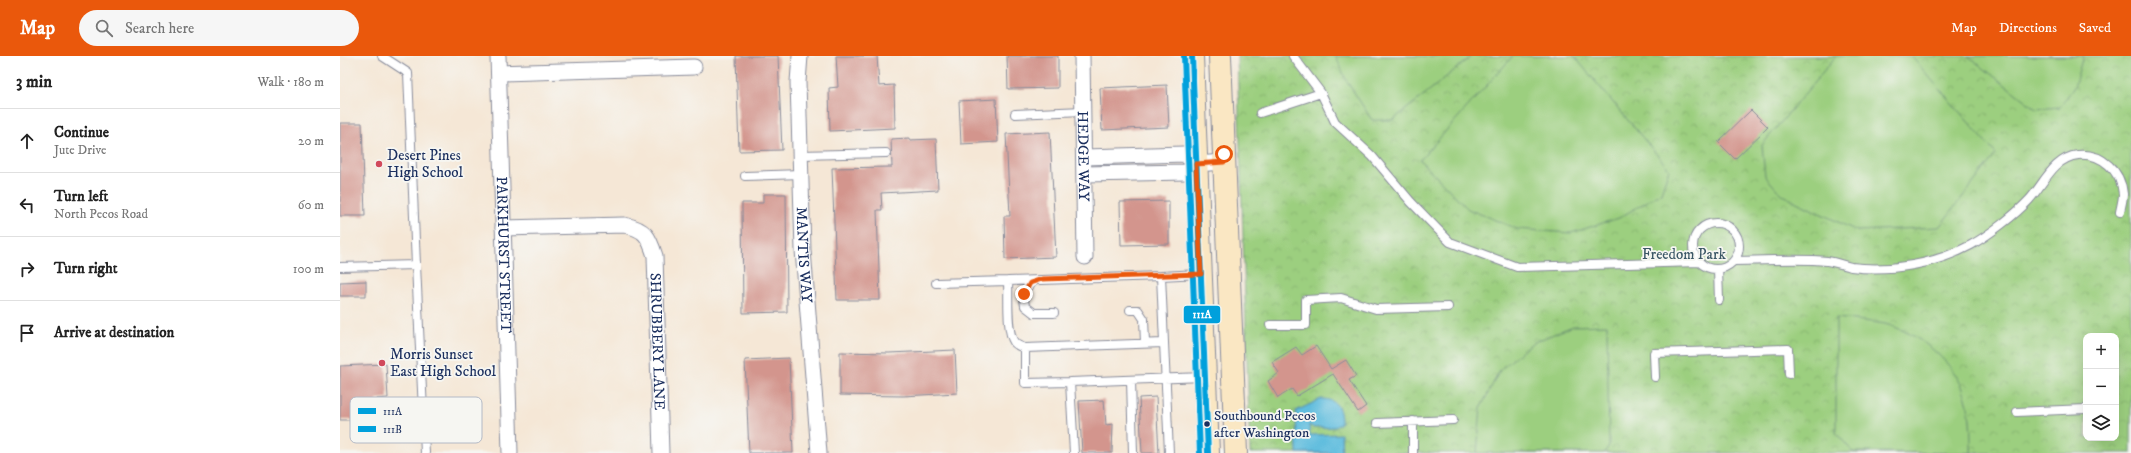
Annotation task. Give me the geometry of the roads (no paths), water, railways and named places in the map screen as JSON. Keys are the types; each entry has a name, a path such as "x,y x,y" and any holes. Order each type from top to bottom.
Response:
{"main road":[{"path":"1192,56 1208,453"},
{"path":"1220,56 1236,453"}],"street":[{"name":"PARKHURST STREET","path":"498,56 510,453"},
{"name":"MANTIS WAY","path":"800,56 798,82 803,250 819,453"},
{"name":"HEDGE WAY","path":"1082,56 1085,174 1085,257"},
{"path":"499,73 694,67"},
{"path":"1084,157 1184,154 1196,164"},
{"path":"1085,174 1186,172 1196,164 1224,162"},
{"name":"SHRUBBERY LANE","path":"504,228 624,225 636,227 644,232 650,239 655,256 661,453"}],"lane":[{"path":"382,56 408,73 422,397"},
{"path":"1294,56 1321,93 1335,122 1372,156 1411,202 1450,242 1518,267 1699,262"},
{"path":"1260,113 1321,93"},
{"path":"1015,114 1083,111"},
{"path":"800,155 886,153"},
{"path":"1734,261 1828,261 1852,267 1880,268 1914,265 1947,256 1972,245 1995,228 2028,201 2059,161 2078,155 2092,156 2108,163 2118,176 2123,195 2120,212"},
{"path":"745,176 801,174"},
{"path":"1715,223 1729,227 1738,239 1739,247 1734,261 1726,267 1718,269 1707,268 1699,262 1693,249 1696,234 1707,225 1715,223"},
{"path":"340,267 416,265"},
{"path":"1718,269 1719,300"},
{"path":"936,283 1035,281 1201,274"},
{"path":"1161,276 1169,453"},
{"path":"1008,281 1010,326 1013,341 1017,346 1025,348 1163,343"},
{"path":"1035,281 1026,288 1024,294 1025,306 1034,313 1054,313"},
{"path":"1270,325 1306,325 1306,300 1342,298 1376,309 1448,307"},
{"path":"1130,310 1138,310 1143,316 1145,343"},
{"path":"1025,348 1025,383 1205,377"},
{"path":"1655,377 1654,353 1788,349 1789,374"},
{"path":"1130,380 1133,453"},
{"path":"1070,382 1074,453"},
{"path":"2017,412 2083,409"},
{"path":"1377,423 1453,420"},
{"path":"1413,422 1413,453"},
{"path":"425,443 425,453"}],"water":[{"path":"1321,399 1326,399 1337,405 1341,423 1335,427 1314,428 1309,425 1310,435 1341,434 1342,453 1297,453 1296,411"}],"place":[{"name":"Desert Pines High School","path":"379,164"},
{"name":"Morris Sunset East High School","path":"382,363"},
{"name":"Southbound Pecos after Washington","path":"1207,424"}],"park label":[{"name":"Freedom Park","path":"1684,254"}]}
